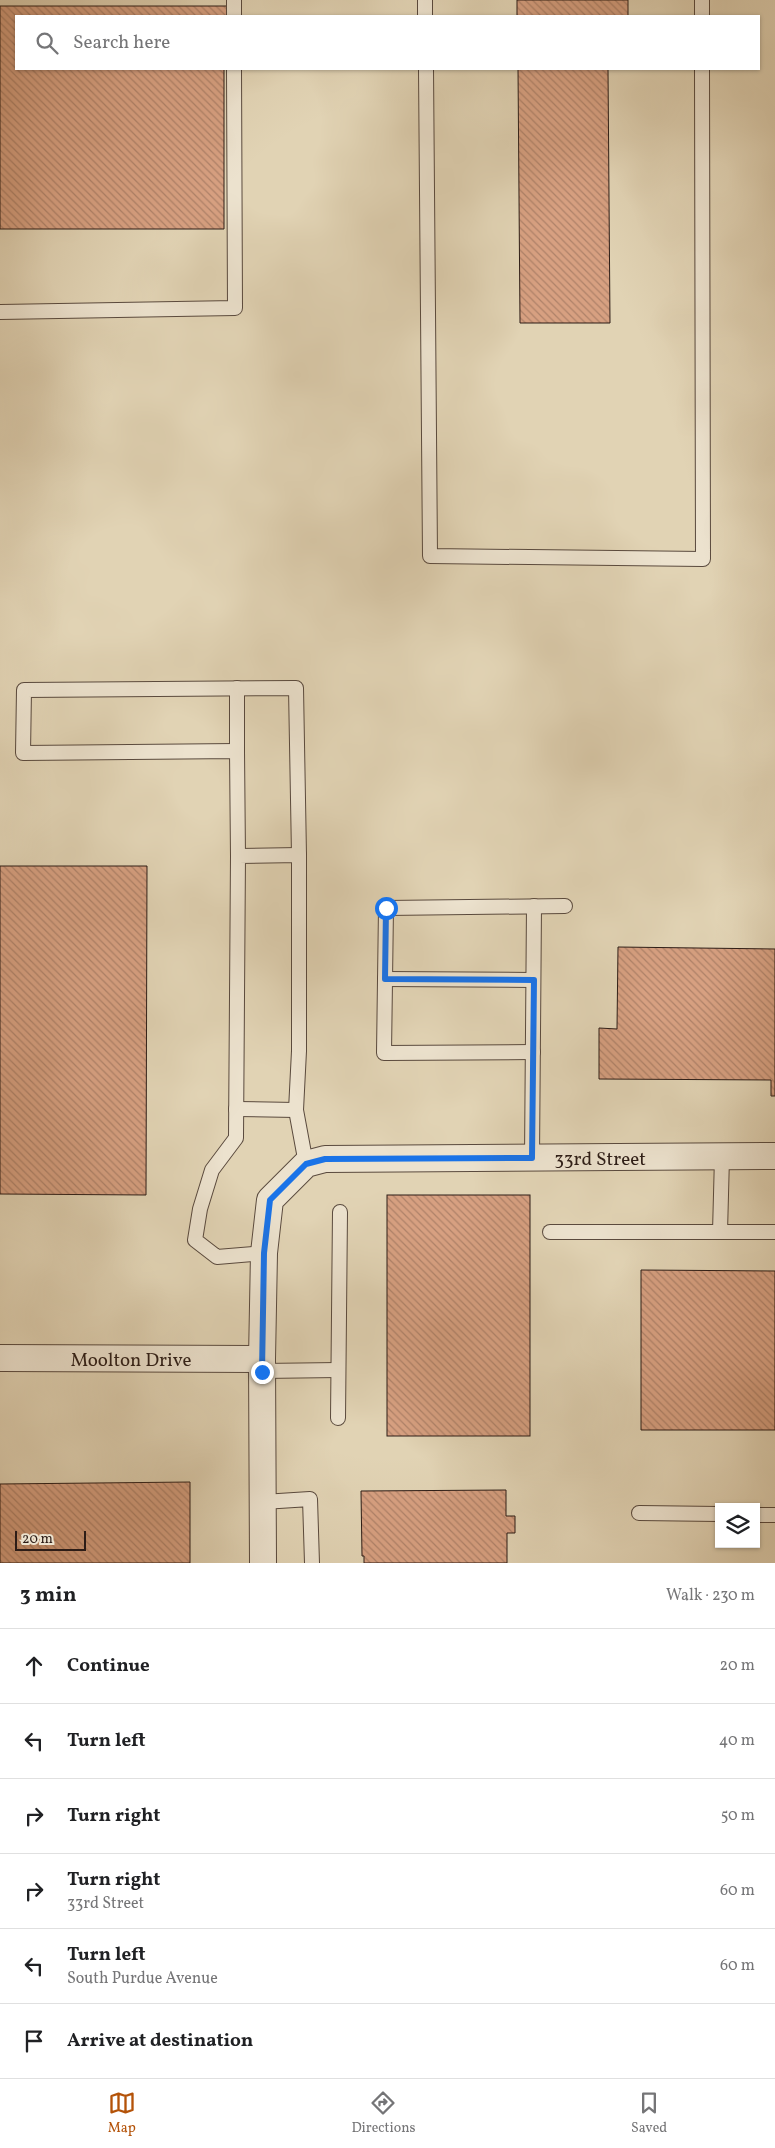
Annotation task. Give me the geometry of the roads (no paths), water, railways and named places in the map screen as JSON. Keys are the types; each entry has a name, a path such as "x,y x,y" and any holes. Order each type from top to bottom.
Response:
{"street":[{"name":"33rd Street","path":"306,1164 325,1159 775,1156"},
{"path":"264,1563 262,1365 264,1253 270,1200 306,1164"},
{"name":"Moolton Drive","path":"0,1358 262,1365"}],"lane":[{"path":"234,0 234,15"},
{"path":"425,0 425,15"},
{"path":"702,0 702,15"},
{"path":"0,312 235,308 234,70"},
{"path":"426,70 430,556 702,558 702,70"},
{"path":"237,688 236,1138 212,1170 200,1209 195,1240 217,1257 264,1253"},
{"path":"237,751 23,753 24,690 296,688 299,855 299,1051 296,1110 306,1164"},
{"path":"238,856 299,855"},
{"path":"532,1158 534,906"},
{"path":"533,1052 384,1054 386,908 566,906"},
{"path":"385,979 534,980"},
{"path":"236,1109 296,1110"},
{"path":"720,1232 722,1157"},
{"path":"338,1418 340,1212"},
{"path":"550,1232 775,1232"},
{"path":"262,1365 338,1370"},
{"path":"263,1502 310,1499 312,1563"},
{"path":"639,1513 715,1514"},
{"path":"760,1515 775,1515"}]}
